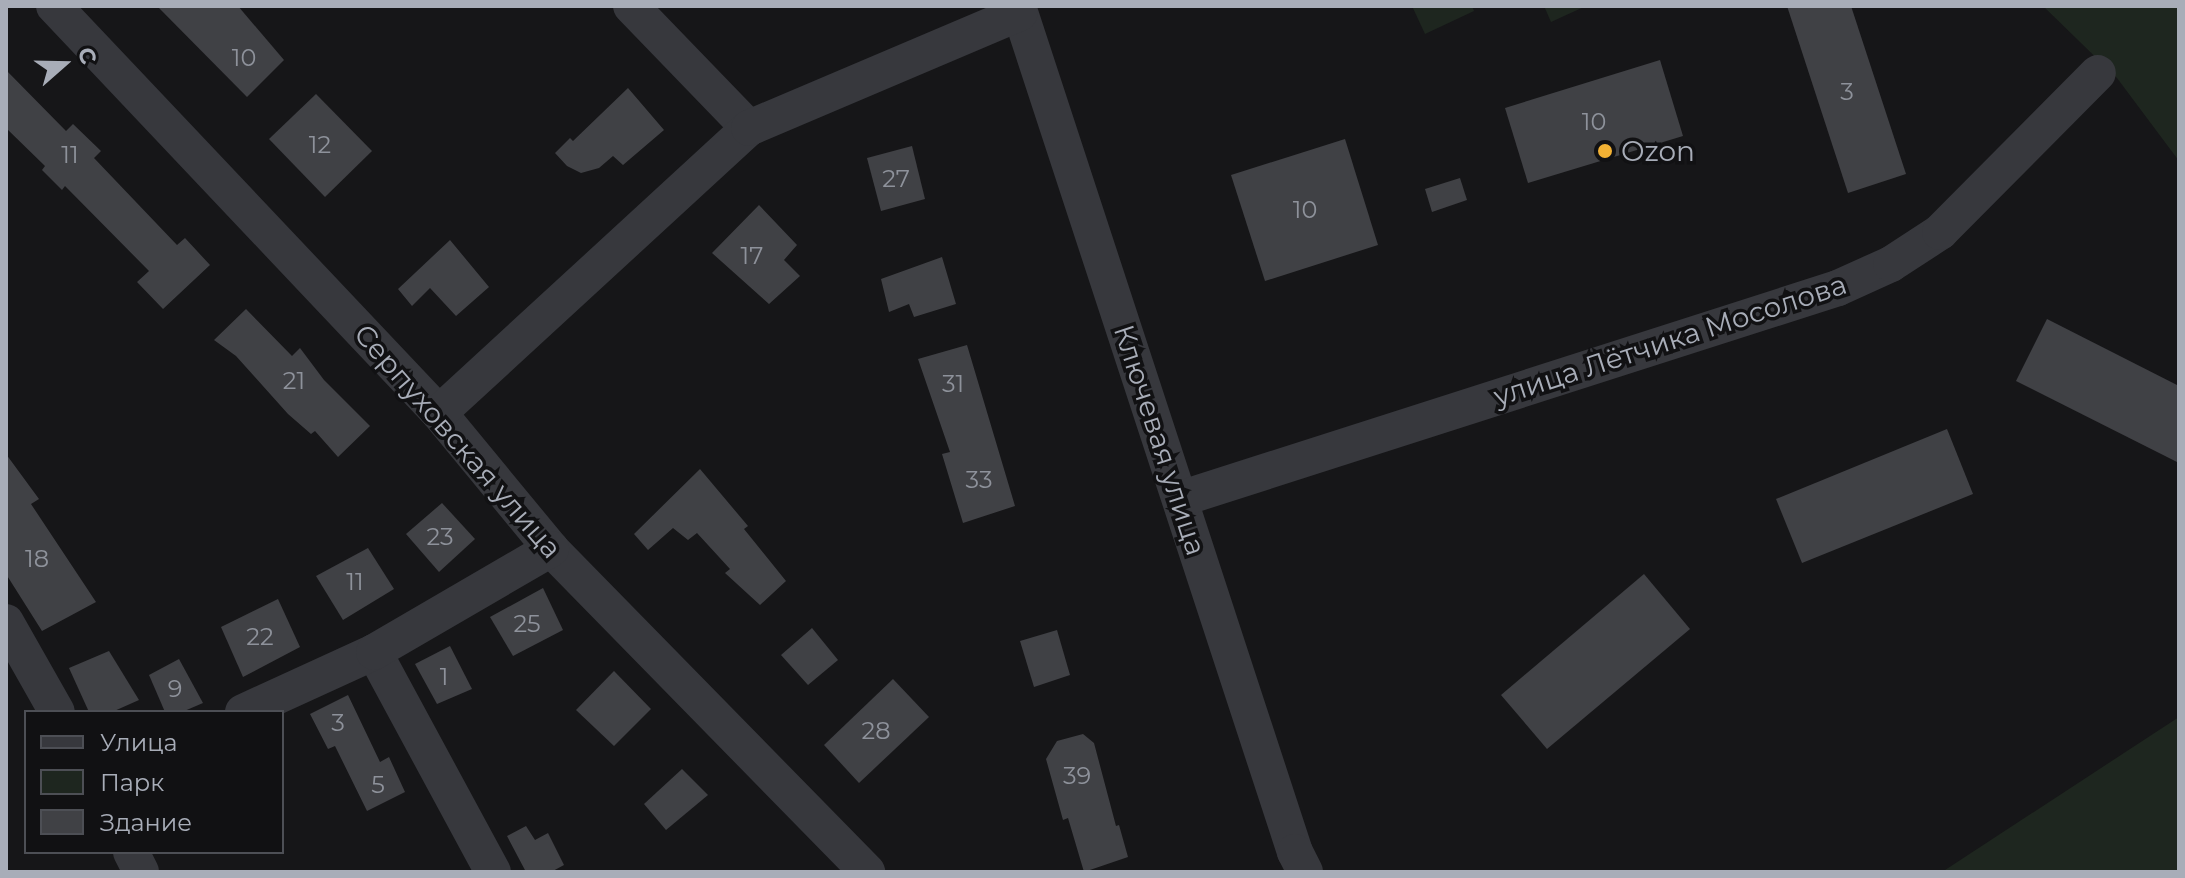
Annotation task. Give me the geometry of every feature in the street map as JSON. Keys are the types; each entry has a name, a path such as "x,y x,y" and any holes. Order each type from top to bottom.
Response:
{"street":[{"name":"Серпуховская улица","path":"54,6 439,413 551,549 867,872"},
{"path":"631,6 749,128"},
{"path":"439,413 749,128 1019,10"},
{"name":"Ключевая улица","path":"1019,10 1295,852 1305,872"},
{"name":"улица Лётчика Мосолова","path":"1180,499 1838,288 1891,264 1940,232 2098,73"},
{"path":"247,710 374,652 551,549"},
{"path":"6,622 56,710"},
{"path":"374,652 493,872"},
{"path":"132,854 141,872"}],"green space":[{"path":"1412,6 1472,6 1474,11 1425,34"},
{"path":"1544,6 1586,6 1551,22"},
{"path":"2043,6 2179,6 2179,161 2117,78"},
{"path":"2179,717 2179,872 1942,872"}],"building":[{"path":"157,6 238,6 284,60 247,97"},
{"path":"1787,6 1851,6 1906,174 1848,193"},
{"path":"1660,60 1683,136 1528,183 1505,108"},
{"path":"6,70 66,131 73,124 101,151 94,158 177,245 185,238 210,265 163,309 137,282 149,271 65,186 62,190 42,170 45,166 6,128"},
{"path":"628,88 664,130 623,165 613,156 599,168 581,173 567,166 555,153 570,138 573,141"},
{"path":"316,94 372,151 325,197 269,139"},
{"path":"1345,139 1378,245 1265,281 1231,175"},
{"path":"912,146 925,199 881,211 867,158"},
{"path":"1460,178 1467,200 1432,212 1425,189"},
{"path":"759,205 797,245 784,260 800,276 769,304 712,253"},
{"path":"450,240 489,287 456,316 430,288 412,306 398,289"},
{"path":"942,257 956,304 914,317 909,304 889,312 881,279"},
{"path":"246,309 292,356 300,348 324,380 370,426 338,457 315,431 311,434 288,414 236,356 214,340"},
{"path":"2047,319 2179,386 2179,463 2016,381"},
{"path":"967,345 1015,506 963,523 942,454 950,452 918,359"},
{"path":"1947,429 1973,494 1802,563 1776,499"},
{"path":"6,454 39,499 31,504 96,602 42,631 6,574"},
{"path":"700,469 748,526 744,529 786,581 760,605 725,573 730,569 697,533 688,540 673,528 648,550 634,534"},
{"path":"442,503 475,539 439,572 406,534"},
{"path":"368,548 394,589 343,620 316,576"},
{"path":"1644,574 1690,629 1547,749 1501,695"},
{"path":"543,588 563,630 513,656 490,617"},
{"path":"278,599 300,647 243,677 221,627"},
{"path":"812,628 838,660 808,685 781,655"},
{"path":"1057,630 1070,675 1034,687 1020,641"},
{"path":"450,646 472,689 437,704 415,664"},
{"path":"109,651 139,700 116,710 88,710 69,668"},
{"path":"179,659 203,703 187,710 164,710 149,675"},
{"path":"614,671 651,709 614,746 576,710"},
{"path":"893,679 929,717 859,783 824,745"},
{"path":"348,695 380,762 389,757 405,792 367,811 335,746 328,749 310,714"},
{"path":"1083,734 1094,743 1116,826 1119,825 1128,857 1084,872 1068,818 1063,820 1046,759 1057,741"},
{"path":"682,769 708,795 666,830 644,804"},
{"path":"526,826 535,840 548,833 564,865 551,872 526,872 507,836"}],"place":[{"name":"Ozon","path":"1605,151"}]}
